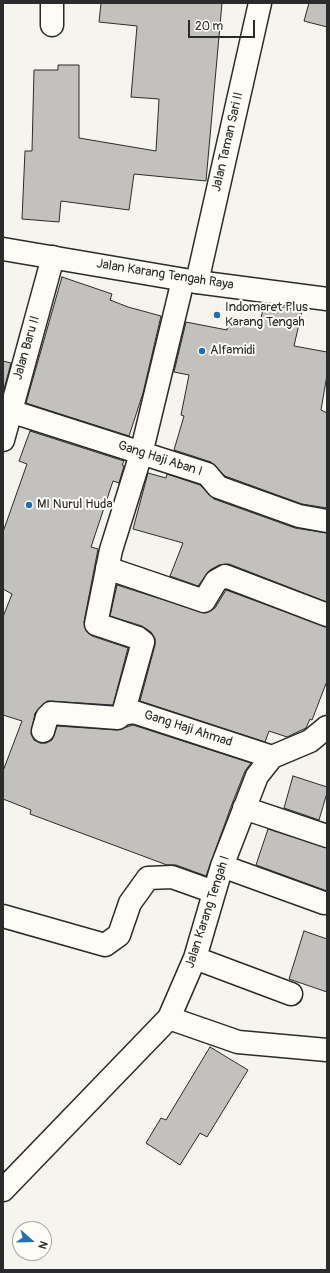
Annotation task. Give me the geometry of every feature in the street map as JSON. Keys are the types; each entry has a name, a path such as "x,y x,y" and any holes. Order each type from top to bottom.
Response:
{"street":[{"path":"52,3 52,25"},
{"name":"Jalan Taman Sari II","path":"123,714 143,642 138,638 96,624 107,568 190,281 260,3"},
{"name":"Jalan Karang Tengah Raya","path":"3,249 190,281 327,299"},
{"name":"Jalan Baru II","path":"3,440 53,257"},
{"name":"Gang Haji Aban I","path":"10,411 101,439 140,454 207,474 218,487 233,493 299,516 327,521"},
{"path":"107,568 204,601 216,581 224,576 327,615"},
{"name":"Gang Haji Ahmad","path":"43,730 47,718 51,713 118,718 123,714 134,712 272,757"},
{"name":"Jalan Karang Tengah I","path":"3,1190 169,1018 195,958 222,866 257,776 272,757 310,741 327,727"},
{"path":"244,808 327,836"},
{"path":"222,866 324,903"},
{"path":"3,916 106,944 119,935 130,903 148,878 172,877 214,892"},
{"path":"195,958 291,994"},
{"path":"169,1018 238,1042 327,1050"}],"building":[{"path":"101,3 222,3 206,181 134,174 129,210 61,201 59,222 22,219 25,151 32,151 34,70 58,70 58,65 79,65 79,138 156,151 159,99 131,97 137,26 99,22"},
{"path":"309,3 327,3 327,27 304,21"},
{"path":"62,277 112,294 110,300 128,307 161,316 143,393 129,436 26,403"},
{"path":"264,303 302,311 294,346 327,352 327,375 321,410 327,413 327,508 302,504 225,476 211,462 174,450 184,416 181,415 189,375 174,372 186,322 227,330 228,320 260,324"},
{"path":"3,361 11,363 3,393"},
{"path":"30,431 124,461 119,483 113,481 91,547 98,549 84,622 87,632 92,636 128,648 113,705 47,701 35,713 31,734 34,740 40,743 46,743 52,740 57,726 117,730 133,725 251,763 245,771 206,876 176,865 167,865 30,814 31,810 3,799 3,771 22,721 3,715 3,617 12,594 3,589 3,532 27,464 19,461"},
{"path":"148,473 166,478 167,474 200,485 214,499 295,528 327,533 327,602 229,564 219,565 210,570 198,586 170,576 183,543 133,529"},
{"path":"117,585 205,613 215,608 226,590 327,627 327,681 312,720 310,719 306,728 287,737 269,731 265,742 140,701 155,645 155,639 151,632 142,626 110,616"},
{"path":"293,776 327,787 327,793 319,820 284,808"},
{"path":"268,829 327,848 327,891 256,865"},
{"path":"304,931 327,939 327,992 289,979"},
{"path":"210,1047 248,1070 207,1137 200,1133 180,1165 146,1143 161,1118 166,1120"}],"place":[{"name":"Indomaret Plus Karang Tengah","path":"217,315"},
{"name":"Alfamidi","path":"202,351"},
{"name":"MI Nurul Huda","path":"29,505"}]}
